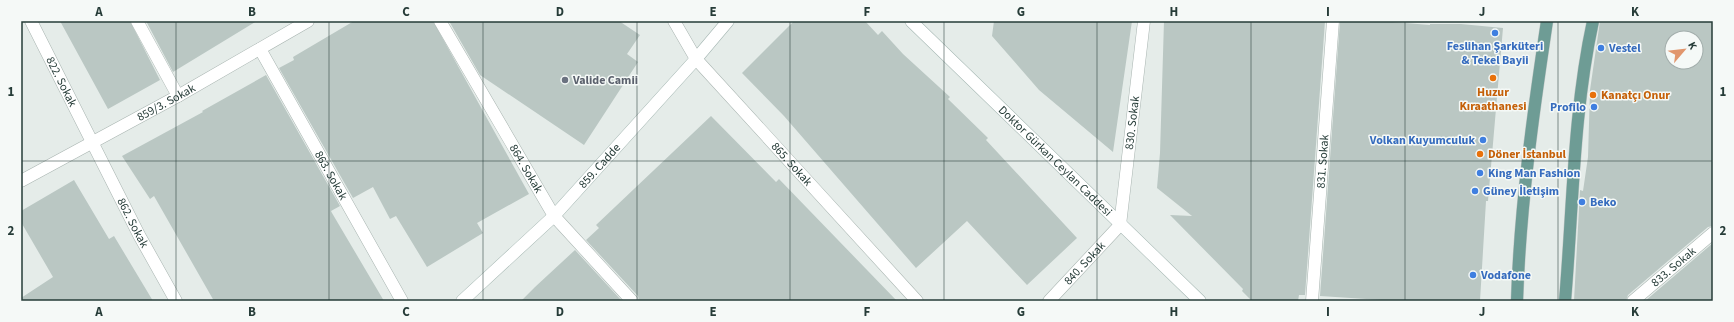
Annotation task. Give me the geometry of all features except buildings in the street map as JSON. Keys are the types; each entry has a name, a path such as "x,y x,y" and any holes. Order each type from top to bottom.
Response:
{"main road":[{"path":"1517,301 1522,218 1530,134 1547,21"},
{"path":"1565,301 1578,126 1585,61 1593,21"}],"street":[{"name":"822. Sokak","path":"31,21 92,144"},
{"path":"137,21 178,96"},
{"name":"859/3. Sokak","path":"21,181 92,144 308,21"},
{"name":"864. Sokak","path":"440,21 554,216 632,301"},
{"name":"865. Sokak","path":"674,21 696,59 917,301"},
{"name":"859. Cadde","path":"462,301 554,216 696,59 728,21"},
{"name":"830. Sokak","path":"1120,225 1144,21"},
{"name":"831. Sokak","path":"1312,301 1332,21"},
{"name":"Doktor Gürkan Ceylan Caddesi","path":"914,22 1120,225 1200,301"},
{"name":"863. Sokak","path":"260,49 402,301"},
{"name":"862. Sokak","path":"92,144 138,235 176,301"},
{"name":"840. Sokak","path":"1049,301 1120,225"},
{"name":"833. Sokak","path":"1633,301 1713,233"}],"place":[{"name":"Feslihan Şarküteri & Tekel Bayii","path":"1495,33"},
{"name":"Vestel","path":"1601,48"},
{"name":"Huzur Kıraathanesi","path":"1493,78"},
{"name":"Valide Camii","path":"565,80"},
{"name":"Kanatçı Onur","path":"1593,95"},
{"name":"Profilo","path":"1594,107"},
{"name":"Volkan Kuyumculuk","path":"1483,140"},
{"name":"Döner İstanbul","path":"1480,154"},
{"name":"King Man Fashion","path":"1480,173"},
{"name":"Güney İletişim","path":"1475,191"},
{"name":"Beko","path":"1582,202"},
{"name":"Vodafone","path":"1473,275"}]}
